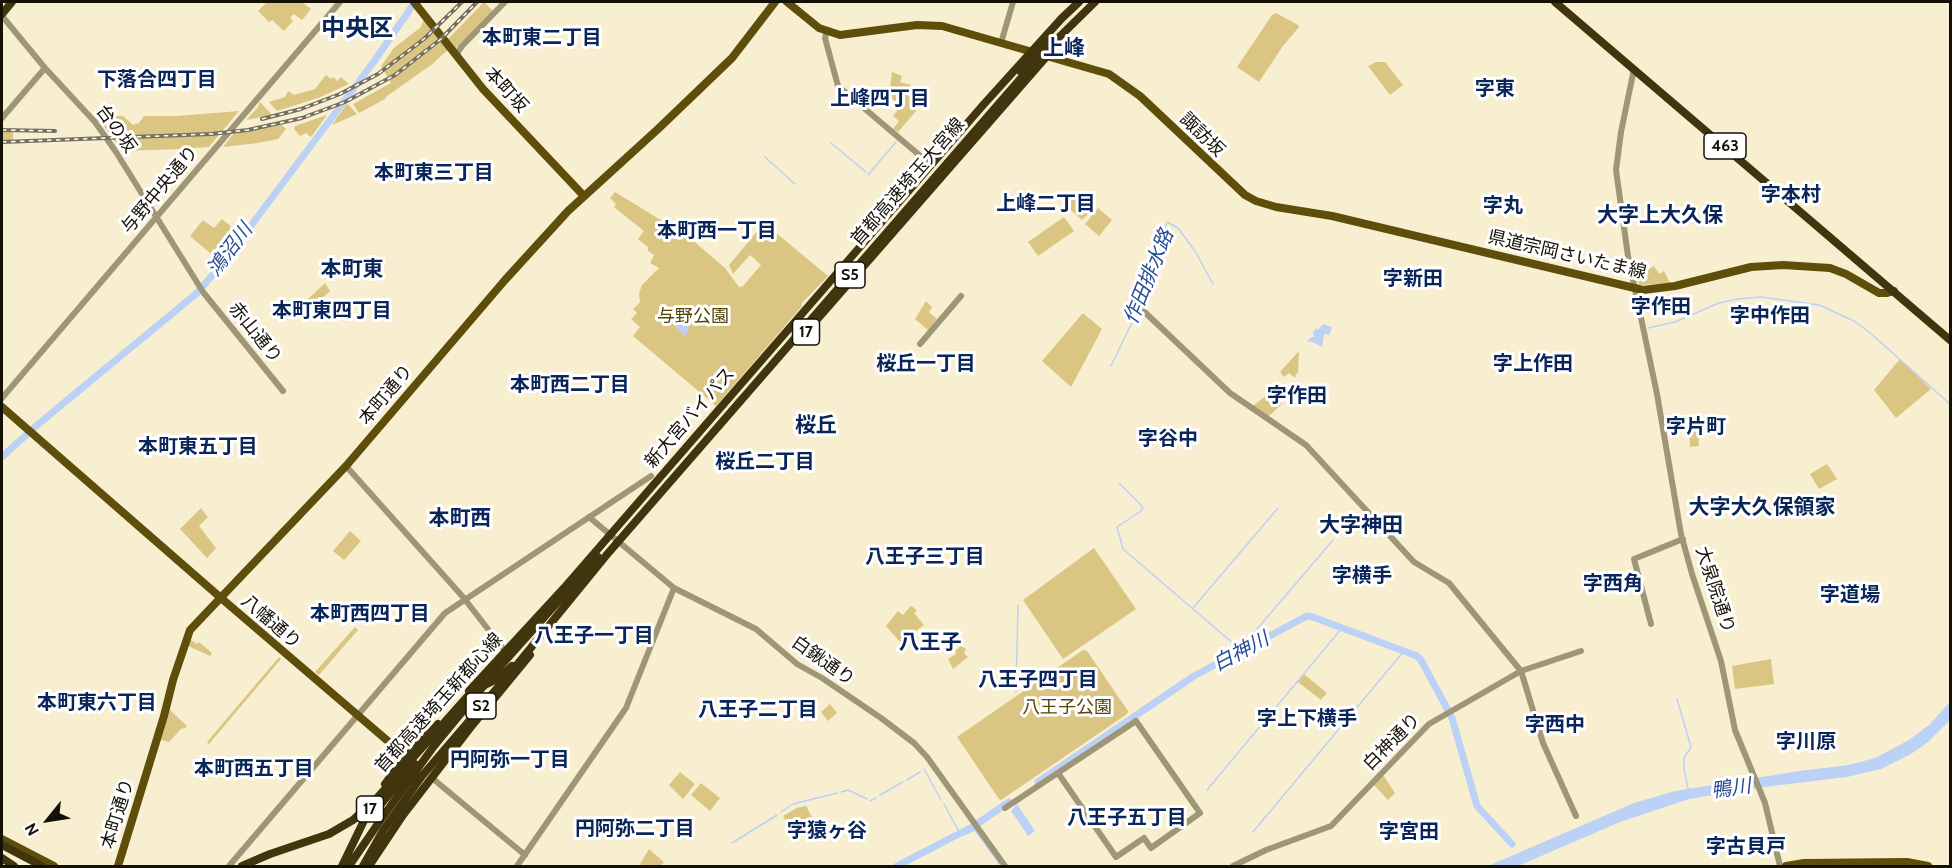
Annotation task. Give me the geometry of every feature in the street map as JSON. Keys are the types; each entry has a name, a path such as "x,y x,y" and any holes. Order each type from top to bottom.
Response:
{"highway":[{"path":"2,15 12,2"},
{"name":"新大宮バイパス","path":"342,867 378,794 406,756 506,653 931,165 1032,51 1079,2"},
{"name":"首都高速埼玉大宮線","path":"608,549 1038,50 1087,2"},
{"name":"新大宮バイパス","path":"369,867 390,834 470,728 620,543 1047,55 1097,2"},
{"name":"首都高速埼玉大宮線","path":"608,549 1013,87 1060,35 1097,2"},
{"name":"463","path":"1555,2 1950,340"},
{"name":"S5","path":"351,867 440,738 495,672 608,549"},
{"name":"首都高速埼玉新都心線","path":"242,867 270,854 329,834 361,813 510,648 608,549"},
{"name":"首都高速埼玉新都心線","path":"363,867 384,829 422,776 516,666 608,549"},
{"path":"506,653 548,629"},
{"path":"469,692 490,684 514,664"},
{"path":"358,832 419,767 446,744 470,728"},
{"path":"2,847 37,867"},
{"path":"2,847 42,867"},
{"path":"3,860 14,867"}],"main road":[{"name":"本町通り","path":"118,867 181,653 190,630 346,466 499,287 583,195 658,129 734,56 775,2"},
{"path":"787,2 808,20 830,31"},
{"path":"416,4 456,55"},
{"name":"諏訪坂","path":"830,31 855,33 928,25 942,26 1109,74 1150,105 1234,186"},
{"name":"本町坂","path":"456,55 487,93 583,195"},
{"name":"県道宗岡さいたま線","path":"1234,186 1256,201 1275,207 1332,216 1643,290 1667,288 1746,268 1784,265 1836,270 1879,292 1894,291"},
{"name":"八幡通り","path":"2,407 432,778"},
{"path":"2,839 54,867"},
{"path":"1786,867 1804,864 1907,862 1928,867"}],"street":[{"name":"与野中央通り","path":"2,398 340,2"},
{"path":"456,55 505,2"},
{"path":"1001,43 1013,2"},
{"path":"2,15 45,68 2,118"},
{"path":"830,31 825,38 838,86 931,165"},
{"name":"台の坂","path":"45,68 95,122 127,170"},
{"name":"大泉院通り","path":"1634,69 1616,170 1626,246 1657,394 1683,539 1721,661 1736,730 1772,826 1780,867"},
{"name":"赤山通り","path":"127,170 198,286 283,391"},
{"path":"920,344 961,296"},
{"path":"1134,302 1230,393 1306,445 1414,562 1449,583 1521,671 1543,743 1576,816"},
{"path":"346,466 465,600 506,653"},
{"path":"229,867 443,615 651,476"},
{"name":"白鍬通り","path":"589,518 674,588 756,629 797,664 822,678 893,726 924,754 1005,867"},
{"path":"1651,624 1634,559 1683,539"},
{"path":"518,867 626,708 674,588"},
{"name":"白神通り","path":"1233,867 1254,855 1333,824 1425,727 1449,712 1521,671 1581,651"},
{"path":"1005,808 1136,721 1200,813 1151,848 1144,838 1116,857 1058,773"},
{"name":"八幡通り","path":"432,778 525,855"}],"green space":[{"path":"267,2 302,2 311,9 302,20 294,14 290,18 293,21 284,31 272,20 269,22 258,11"},
{"path":"484,2 493,11 455,49 447,40"},
{"path":"1276,13 1299,27 1259,82 1237,67 1272,15"},
{"path":"424,19 448,50 385,99 359,113 353,104 391,83 381,66 394,48 421,27"},
{"path":"1376,62 1385,62 1403,85 1390,95 1368,66"},
{"path":"892,72 902,76 900,82 911,85 905,93 918,105 917,110 898,132 893,129 899,121 893,116 901,106 889,96"},
{"path":"326,75 337,81 341,77 349,84 318,98 277,111 269,102 285,97 288,91 294,95 315,89"},
{"path":"260,102 272,115 246,120 258,107"},
{"path":"348,104 357,114 332,125 346,105"},
{"path":"239,111 209,147 180,149 122,151 97,117 123,116 133,125 139,123 144,116"},
{"path":"327,115 311,137 306,133 300,136 294,129 295,126"},
{"path":"282,125 286,129 278,139 223,147 234,133"},
{"path":"2,129 13,129 13,143 2,144"},
{"name":"与野公園","path":"615,192 690,238 725,268 739,287 743,286 761,265 750,255 733,274 729,265 764,223 828,276 802,303 802,306 716,406 633,336 640,327 631,319 637,313 633,309 640,302 639,293 642,285 659,268 650,263 654,255 638,239 644,231 614,207 616,204 610,198"},
{"path":"1073,198 1089,213 1082,220 1066,206"},
{"path":"1098,208 1112,220 1099,236 1085,224"},
{"path":"1064,217 1074,231 1038,256 1028,242"},
{"path":"222,219 239,233 217,259 190,236 203,220 214,228"},
{"path":"1654,266 1659,274 1664,271 1670,283 1639,285 1637,277"},
{"path":"325,283 330,291 312,308 306,301"},
{"path":"926,301 932,307 929,312 937,319 928,330 915,319"},
{"path":"1082,314 1102,329 1071,387 1042,361"},
{"path":"1299,351 1298,374 1296,373 1295,378 1289,373 1284,377 1280,372"},
{"path":"1900,359 1931,389 1896,418 1874,390"},
{"path":"1272,391 1282,404 1268,417 1253,406"},
{"path":"1698,431 1699,446 1690,447 1689,432"},
{"path":"1827,464 1837,479 1819,489 1810,474"},
{"path":"201,508 208,517 199,526 216,548 207,558 180,529"},
{"path":"350,531 361,541 344,560 333,551"},
{"path":"1094,548 1136,609 1063,659 1023,600"},
{"path":"911,606 917,610 914,613 924,625 900,642 886,626 898,611 903,615"},
{"path":"355,627 358,630 319,675 315,672"},
{"path":"188,638 197,644 199,642 212,653 210,656 186,645"},
{"path":"961,646 966,649 964,653 968,657 953,669 948,659 956,654 955,651"},
{"name":"八王子公園","path":"1083,650 1087,651 1128,711 1127,714 1001,800 999,799 957,737"},
{"path":"279,657 281,659 209,744 207,742"},
{"path":"1771,659 1774,684 1735,689 1732,666"},
{"path":"1304,674 1327,693 1321,700 1298,682"},
{"path":"830,704 837,713 828,721 821,712"},
{"path":"170,710 187,726 182,728 169,742 161,740"},
{"path":"680,772 695,784 683,799 669,785"},
{"path":"1383,775 1395,793 1388,800 1374,785"},
{"path":"701,783 720,798 710,811 691,795"},
{"path":"806,806 814,821 793,833 783,816"},
{"path":"649,849 664,862 660,866 640,864"}],"water":[{"path":"689,309 692,311 693,319 685,336 673,325 683,323 684,313"},
{"path":"1323,324 1332,327 1329,335 1324,334 1322,347 1310,341 1307,342 1314,337 1313,333 1316,328 1318,330"},
{"name":"鴨川","path":"1950,702 1950,720 1928,742 1911,754 1881,769 1847,777 1689,799 1620,822 1518,866 1488,866 1634,803 1675,791 1849,765 1875,758 1909,740 1929,725"},
{"path":"1017,804 1035,831 1028,836 1011,811"}],"waterway":[{"name":"鴻沼川","path":"2,457 36,426 197,293 223,263 375,60 415,2"},
{"path":"868,175 896,142"},
{"path":"831,143 866,172"},
{"path":"765,157 795,184"},
{"name":"作田排水路","path":"1140,306 1153,275 1167,222 1178,228 1195,251 1213,284"},
{"name":"作田排水路","path":"1648,328 1675,322 1719,303 1738,299 1761,297 1819,305 1854,321 1869,332 1950,404"},
{"name":"作田排水路","path":"1111,366 1138,310"},
{"path":"1119,483 1143,507 1141,511 1117,527 1123,549 1242,651"},
{"path":"1193,608 1278,508"},
{"path":"1240,649 1333,540"},
{"path":"1016,692 1018,605"},
{"name":"白神川","path":"1038,782 1194,676 1307,616 1417,656 1421,660 1452,718 1477,806 1512,844"},
{"path":"1207,790 1342,628"},
{"path":"1253,832 1404,651"},
{"path":"1677,699 1691,747 1684,758 1688,789"},
{"path":"924,769 941,800"},
{"path":"907,780 920,772"},
{"path":"880,795 903,782"},
{"path":"841,792 848,790 867,799"},
{"path":"781,812 793,804 837,793"},
{"path":"870,801 876,798"},
{"name":"白神川","path":"897,866 974,826 1009,802"},
{"path":"944,804 958,830"},
{"path":"732,843 777,815"},
{"path":"961,836 975,830 1001,866"}],"railway":[{"path":"262,119 301,109 340,94 378,74 424,39 462,2"},
{"path":"2,142 211,134 248,130 302,118 345,102 395,75 441,39 477,2"},
{"path":"2,130 55,131"}],"district":[{"name":"中央区","path":"357,29"},
{"name":"本町東二丁目","path":"542,38"},
{"name":"上峰","path":"1064,49"},
{"name":"下落合四丁目","path":"157,80"},
{"name":"字東","path":"1495,89"},
{"name":"上峰四丁目","path":"880,99"},
{"name":"本町東三丁目","path":"434,173"},
{"name":"字本村","path":"1791,195"},
{"name":"上峰二丁目","path":"1046,204"},
{"name":"字丸","path":"1503,206"},
{"name":"大字上大久保","path":"1660,216"},
{"name":"本町西一丁目","path":"717,231"},
{"name":"本町東","path":"352,270"},
{"name":"字新田","path":"1413,279"},
{"name":"字作田","path":"1661,307"},
{"name":"本町東四丁目","path":"332,311"},
{"name":"字中作田","path":"1770,316"},
{"name":"桜丘一丁目","path":"926,364"},
{"name":"字上作田","path":"1533,364"},
{"name":"本町西二丁目","path":"570,385"},
{"name":"字作田","path":"1297,396"},
{"name":"桜丘","path":"816,426"},
{"name":"字片町","path":"1696,427"},
{"name":"字谷中","path":"1168,439"},
{"name":"本町東五丁目","path":"198,447"},
{"name":"桜丘二丁目","path":"765,462"},
{"name":"大字大久保領家","path":"1762,508"},
{"name":"本町西","path":"460,519"},
{"name":"大字神田","path":"1361,526"},
{"name":"八王子三丁目","path":"925,557"},
{"name":"字横手","path":"1362,576"},
{"name":"字西角","path":"1613,584"},
{"name":"字道場","path":"1850,595"},
{"name":"本町西四丁目","path":"370,614"},
{"name":"八王子一丁目","path":"594,636"},
{"name":"八王子","path":"930,643"},
{"name":"八王子四丁目","path":"1038,680"},
{"name":"本町東六丁目","path":"97,703"},
{"name":"八王子二丁目","path":"758,710"},
{"name":"字上下横手","path":"1307,719"},
{"name":"字西中","path":"1555,725"},
{"name":"字川原","path":"1806,742"},
{"name":"円阿弥一丁目","path":"510,760"},
{"name":"本町西五丁目","path":"254,769"},
{"name":"八王子五丁目","path":"1127,818"},
{"name":"円阿弥二丁目","path":"635,829"},
{"name":"字猿ヶ谷","path":"827,831"},
{"name":"字宮田","path":"1409,832"},
{"name":"字古貝戸","path":"1746,847"}]}
